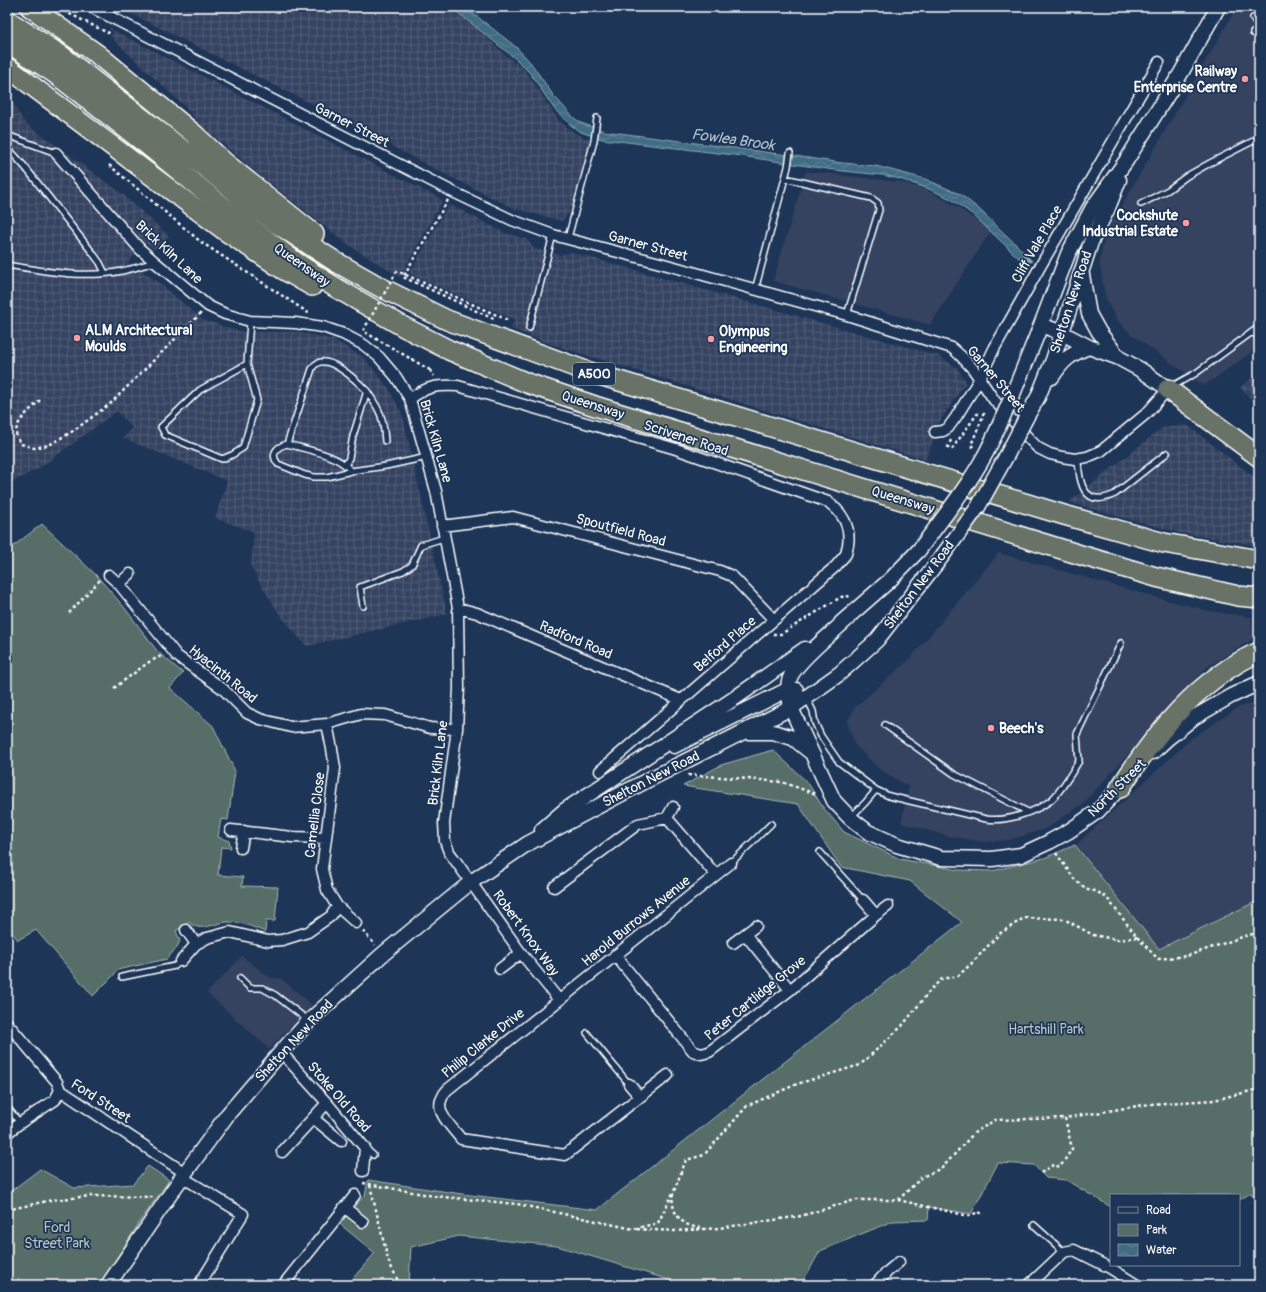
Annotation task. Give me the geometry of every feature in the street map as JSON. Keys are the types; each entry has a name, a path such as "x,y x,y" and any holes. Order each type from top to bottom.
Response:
{"highway":[{"path":"30,7 97,54 194,134 224,162 327,244 447,320"},
{"name":"Queensway","path":"7,20 62,56 276,223 336,262 380,287 447,320 586,371 1064,516 1164,543 1259,560"},
{"name":"Queensway","path":"7,42 54,72 146,144 221,206 297,262 362,304 449,350 527,383 595,406 1084,556 1163,578 1238,596 1259,598"},
{"path":"8,68 224,230 284,270 320,292 385,324 449,350"},
{"path":"1168,389 1259,457"},
{"path":"1120,788 1140,758 1167,723 1208,684 1240,660 1259,652"}],"main road":[{"name":"Shelton New Road","path":"527,844 564,810 734,698 848,618 876,593 919,550 958,498 985,454 1013,394 1068,254 1093,207 1126,161 1180,73 1215,12"},
{"name":"Shelton New Road","path":"108,1285 168,1197 228,1114 280,1052 309,1021 383,954 471,882 527,844 791,708 839,674 877,640 978,507 1038,397 1062,333 1091,242 1108,208 1126,161"},
{"path":"1082,268 1089,314 1099,332 1119,358"},
{"path":"1041,325 1062,333 1089,347 1119,358 1168,389"},
{"path":"1038,397 1061,363 1076,352 1089,347"},
{"name":"North Street","path":"848,618 798,665 789,681 791,708 834,800 850,818 868,832 897,845 941,858 992,859 1021,855 1069,831 1098,811 1141,764 1168,738 1193,718 1231,696 1259,683"},
{"path":"631,767 789,689 797,690 807,698"},
{"path":"743,732 773,732 793,738 811,753"}],"street":[{"name":"Garner Street","path":"91,7 453,192 512,220 553,235 847,315 952,348 969,365 994,400 1038,448 1050,454 1078,459 1101,451 1147,413 1168,389"},
{"name":"Cliff Vale Place","path":"935,432 943,431 956,417 979,380 994,349 1037,272 1159,62"},
{"name":"Brick Kiln Lane","path":"56,153 137,244 155,262 208,306 225,314 250,321 295,323 323,327 343,334 364,345 379,357 396,377 410,399 436,491 458,608 459,688 457,729 444,823 445,841 450,852 471,882"},
{"name":"Scrivener Road","path":"410,399 422,390 442,385 458,386 676,449 828,502 837,508 848,527"},
{"name":"Spoutfield Road","path":"442,526 513,517 720,571 732,576 774,620"},
{"name":"Belford Place","path":"600,771 836,566 847,552 849,538 848,527"},
{"path":"119,584 130,574"},
{"name":"Hyacinth Road","path":"108,575 119,584 177,656 223,689 247,713 260,719 290,728 327,724 361,714 385,715 430,728 457,729"},
{"name":"Radford Road","path":"458,608 477,613 682,700"},
{"name":"Camellia Close","path":"327,724 335,768 322,869 327,890 337,906 356,923"},
{"path":"554,887 638,824 667,818 673,807"},
{"path":"667,818 716,875"},
{"path":"231,830 292,837 326,838"},
{"path":"241,848 244,831"},
{"name":"Harold Burrows Avenue","path":"558,1000 730,863"},
{"name":"Robert Knox Way","path":"471,882 558,1000"},
{"path":"863,900 876,915"},
{"path":"181,961 196,944 207,938 230,932 268,941 282,940 308,932 331,916 337,906"},
{"name":"Peter Cartlidge Grove","path":"615,955 693,1051 701,1054 710,1052 790,990 888,906"},
{"path":"733,943 756,926"},
{"path":"186,930 196,944"},
{"path":"745,934 790,990"},
{"path":"500,970 522,953"},
{"name":"Philip Clarke Drive","path":"558,1000 447,1090 441,1098 440,1106 443,1115 461,1138 566,1155 668,1075"},
{"path":"7,1023 58,1082 60,1090"},
{"name":"Stoke Old Road","path":"280,1052 327,1103 365,1148 363,1171"},
{"path":"629,1084 640,1097"},
{"name":"Ford Street","path":"7,1133 55,1100 60,1090 184,1175 245,1211 198,1285"},
{"path":"282,1152 327,1103"},
{"path":"313,1118 341,1141"},
{"path":"283,1285 355,1195"},
{"path":"344,1207 363,1222"},
{"path":"1029,1285 1064,1252 1074,1250 1110,1268 1137,1285"},
{"path":"875,1285 899,1262"}],"lane":[{"path":"1253,18 1259,27"},
{"path":"568,238 594,141 597,118"},
{"path":"7,135 56,153"},
{"path":"1140,204 1168,190 1187,176 1210,163 1259,138"},
{"path":"7,147 26,167 92,252 105,273"},
{"path":"755,290 788,167 790,153"},
{"path":"785,178 871,198 878,203 878,210 847,315"},
{"path":"529,328 553,235"},
{"path":"7,265 51,272 93,274 122,272 155,262"},
{"path":"247,364 200,390 161,427 165,435 222,459 244,448 257,400 247,364 250,321"},
{"path":"1168,389 1196,373 1259,327"},
{"path":"1252,332 1259,337"},
{"path":"287,444 312,369 317,363 324,362 336,366 359,383 367,391 379,410 383,420 385,441"},
{"path":"346,464 349,458 353,436 367,391"},
{"path":"352,471 346,464 335,459 287,444 277,448 275,453 275,461 283,467 314,477 327,477 426,457"},
{"path":"1078,459 1078,472 1084,489 1090,496 1098,500 1105,499 1115,494 1167,453"},
{"path":"363,606 360,587 403,571 412,565 421,545 444,538"},
{"path":"807,698 813,711 815,723 828,747 839,762 876,790 889,796 986,820 1014,817 1028,812 1051,800 1080,762 1077,734 1121,643"},
{"path":"885,725 954,774 1028,812"},
{"path":"850,818 865,804 876,790"},
{"path":"730,863 771,824"},
{"path":"820,852 863,900"},
{"path":"122,977 175,966 181,961"},
{"path":"240,978 250,988 262,988 275,995 309,1021"},
{"path":"587,1033 629,1084"},
{"path":"7,1107 20,1123"},
{"path":"365,1148 373,1155"},
{"path":"1034,1225 1064,1252"}],"path":[{"path":"63,10 108,33"},
{"path":"453,192 403,277 501,323"},
{"path":"430,370 363,331 397,271 510,321 508,326"},
{"path":"40,400 24,416 18,425 16,434 20,444 34,448 49,445 74,431 110,404 208,306"},
{"path":"956,417 957,427 948,447 952,449 977,414 984,414 971,445 985,454"},
{"path":"69,613 98,581 108,575"},
{"path":"757,635 781,634 842,597 876,593"},
{"path":"114,688 149,662 173,651"},
{"path":"684,775 782,782 834,800"},
{"path":"1049,842 1075,880 1088,890 1096,891 1107,898 1137,937 1158,959 1187,956 1229,941 1259,933"},
{"path":"633,1229 658,1224 674,1191 686,1160 704,1155 747,1106 797,1084 860,1065 902,1026 932,988 942,979 958,976 999,934 1024,918 1064,919 1093,935 1119,940 1137,937"},
{"path":"356,923 383,954"},
{"path":"898,1200 922,1177 942,1168 974,1133 995,1120 1065,1118 1150,1104 1214,1100 1259,1089"},
{"path":"1041,1173 1053,1165 1060,1166 1072,1149 1065,1118"},
{"path":"363,1171 361,1182 370,1185 434,1196 517,1204 633,1229 674,1230 719,1228 800,1216 855,1200 898,1200 969,1216 978,1212 983,1214"},
{"path":"370,1185 388,1260 400,1285"},
{"path":"674,1191 672,1201 677,1217 686,1224 695,1228 719,1228"},
{"path":"7,1210 52,1200 91,1196 168,1197"}],"shaded area":[{"path":"118,7 450,7 473,24 504,54 525,70 559,121 573,132 590,140 571,210 562,221 515,209 433,168 318,107"},
{"path":"1237,7 1259,7 1259,347 1204,386 1132,335 1121,325 1110,308 1105,296 1099,261 1102,248 1112,222"},
{"path":"113,30 443,200 400,277 347,244 262,177 203,127 184,106 111,37"},
{"path":"7,88 16,109 25,123 120,192 169,236 154,250 146,243 128,262 157,281 203,320 243,332 299,332 334,340 363,357 388,387 403,416 447,614 306,646 280,615 251,566 254,532 215,518 227,481 123,438 132,428 117,411 41,467 7,485"},
{"path":"806,171 900,182 925,189 956,206 991,231 930,325 773,281"},
{"path":"449,204 505,233 527,239 533,248 560,255 571,252 939,356 957,368 966,382 940,421 926,460 550,344 510,328 515,320 409,274"},
{"path":"1259,373 1259,408 1240,387"},
{"path":"1187,425 1259,481 1259,546 1181,533 1069,502 1162,428"},
{"path":"999,553 1210,611 1251,617 1253,639 1207,667 1083,804 1045,829 1009,840 985,842 948,836 901,823 909,787 879,769 855,745 847,722 855,707 909,660"},
{"path":"1259,702 1259,900 1158,949 1076,845 1192,738 1239,707"},
{"path":"242,956 269,977 282,979 312,1005 269,1049 207,993"}],"green space":[{"path":"42,524 95,574 124,607 158,652 183,673 170,688 213,726 235,771 228,820 221,819 218,837 229,841 231,848 221,847 218,875 243,877 242,886 278,887 275,921 266,921 265,932 238,923 223,922 198,927 189,922 176,931 180,941 167,959 117,970 93,996 36,930 18,940 7,926 7,551"},
{"name":"Hartshill Park","path":"773,750 808,783 822,806 844,832 900,859 959,870 992,871 1044,858 1075,845 1159,949 1259,900 1259,1208 1251,1193 1240,1199 1240,1194 1110,1194 1110,1206 1066,1180 1046,1178 1034,1165 998,1163 971,1214 929,1207 928,1220 893,1221 820,1251 801,1285 686,1285 557,1246 459,1236 411,1247 409,1285 347,1285 375,1253 336,1221 365,1196 368,1180 462,1194 597,1210 962,922 910,881 841,867 798,804 683,786 721,765"},
{"name":"Ford Street Park","path":"148,1166 169,1180 139,1223 100,1285 7,1285 7,1194 40,1169 74,1188 133,1184"}],"water":[{"path":"451,7 465,7 516,47 531,63 553,95 574,118 581,123 604,131 842,163 876,166 925,179 960,194 979,209 1028,256 1024,263 972,214 951,199 929,189 900,179 882,175 834,170 734,155 602,139 581,132 572,126 555,110 530,73 517,60"}],"waterway":[{"name":"Fowlea Brook","path":"1024,256 1030,261"}],"place":[{"name":"Railway Enterprise Centre","path":"1245,79"},
{"name":"Cockshute Industrial Estate","path":"1186,223"},
{"name":"ALM Architectural Moulds","path":"77,338"},
{"name":"Olympus Engineering","path":"711,339"},
{"name":"Beech's","path":"991,728"}]}
